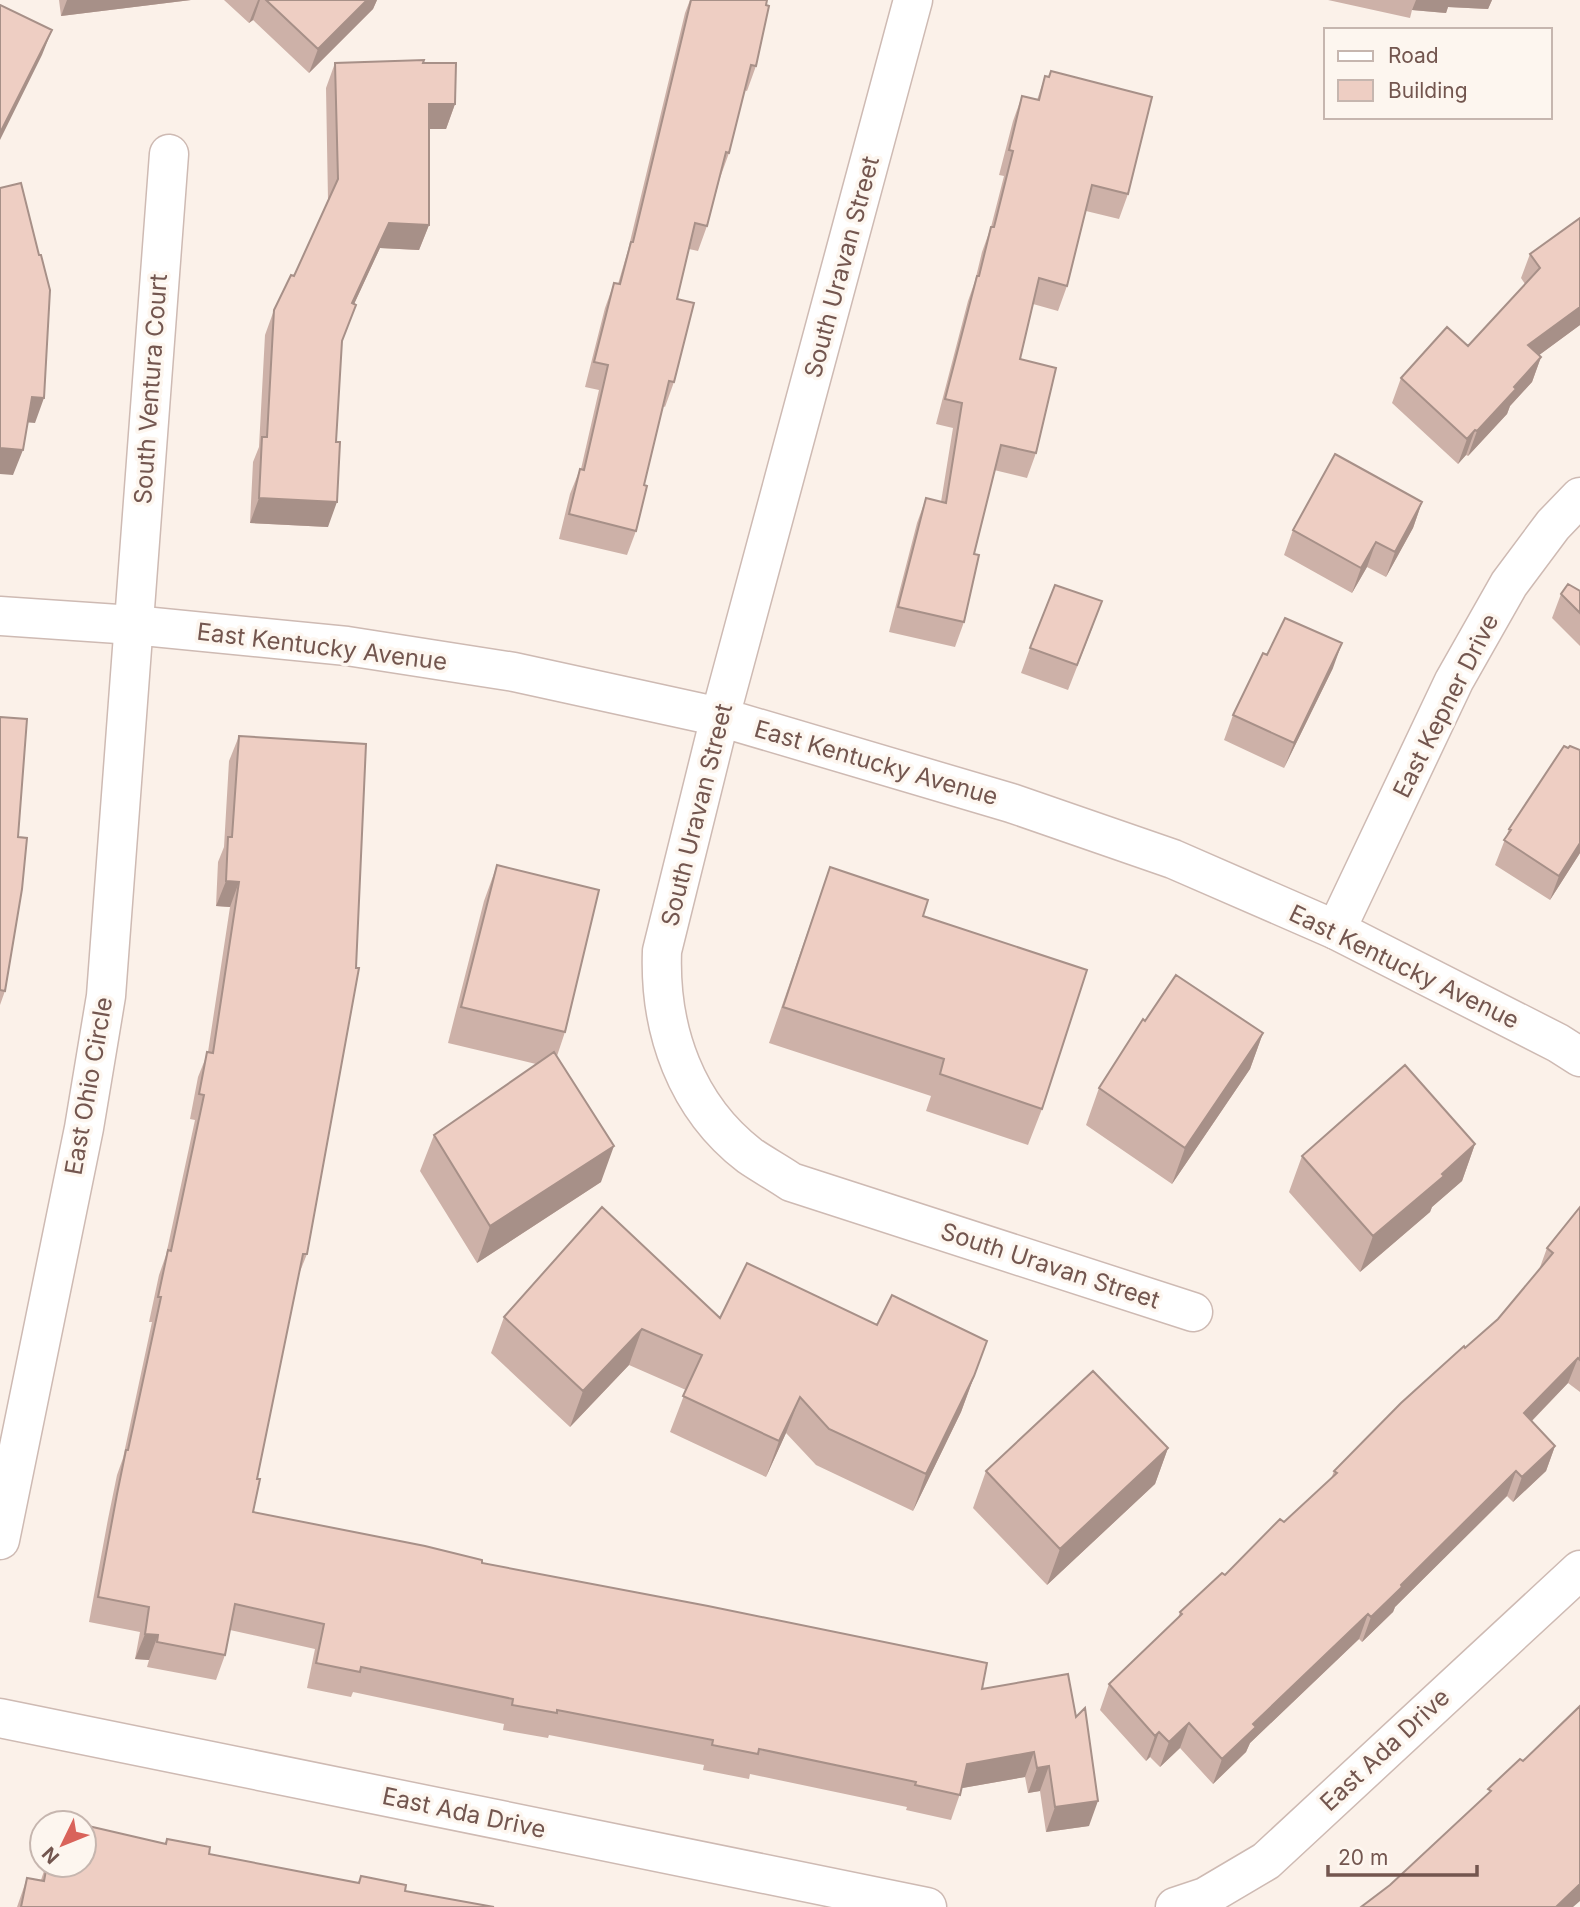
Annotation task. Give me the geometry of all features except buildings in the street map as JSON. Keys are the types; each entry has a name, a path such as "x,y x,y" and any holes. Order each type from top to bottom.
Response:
{"street":[{"name":"South Uravan Street","path":"914,0 720,717 663,951 661,982 668,1032 686,1079 716,1123 750,1155 791,1182 1193,1312"},
{"name":"South Ventura Court","path":"133,625 169,154"},
{"name":"East Kepner Drive","path":"1336,930 1454,681 1509,584 1553,525 1580,497"},
{"name":"East Kentucky Avenue","path":"0,616 133,625 333,644 398,653 514,672 720,717 1011,803 1173,859 1336,930 1558,1043 1580,1057"},
{"name":"East Ohio Circle","path":"0,1540 84,1128 106,996 133,625"},
{"name":"East Ada Drive","path":"1175,1907 1205,1897 1266,1861 1580,1570"},
{"name":"East Ada Drive","path":"0,1718 927,1907"}]}
